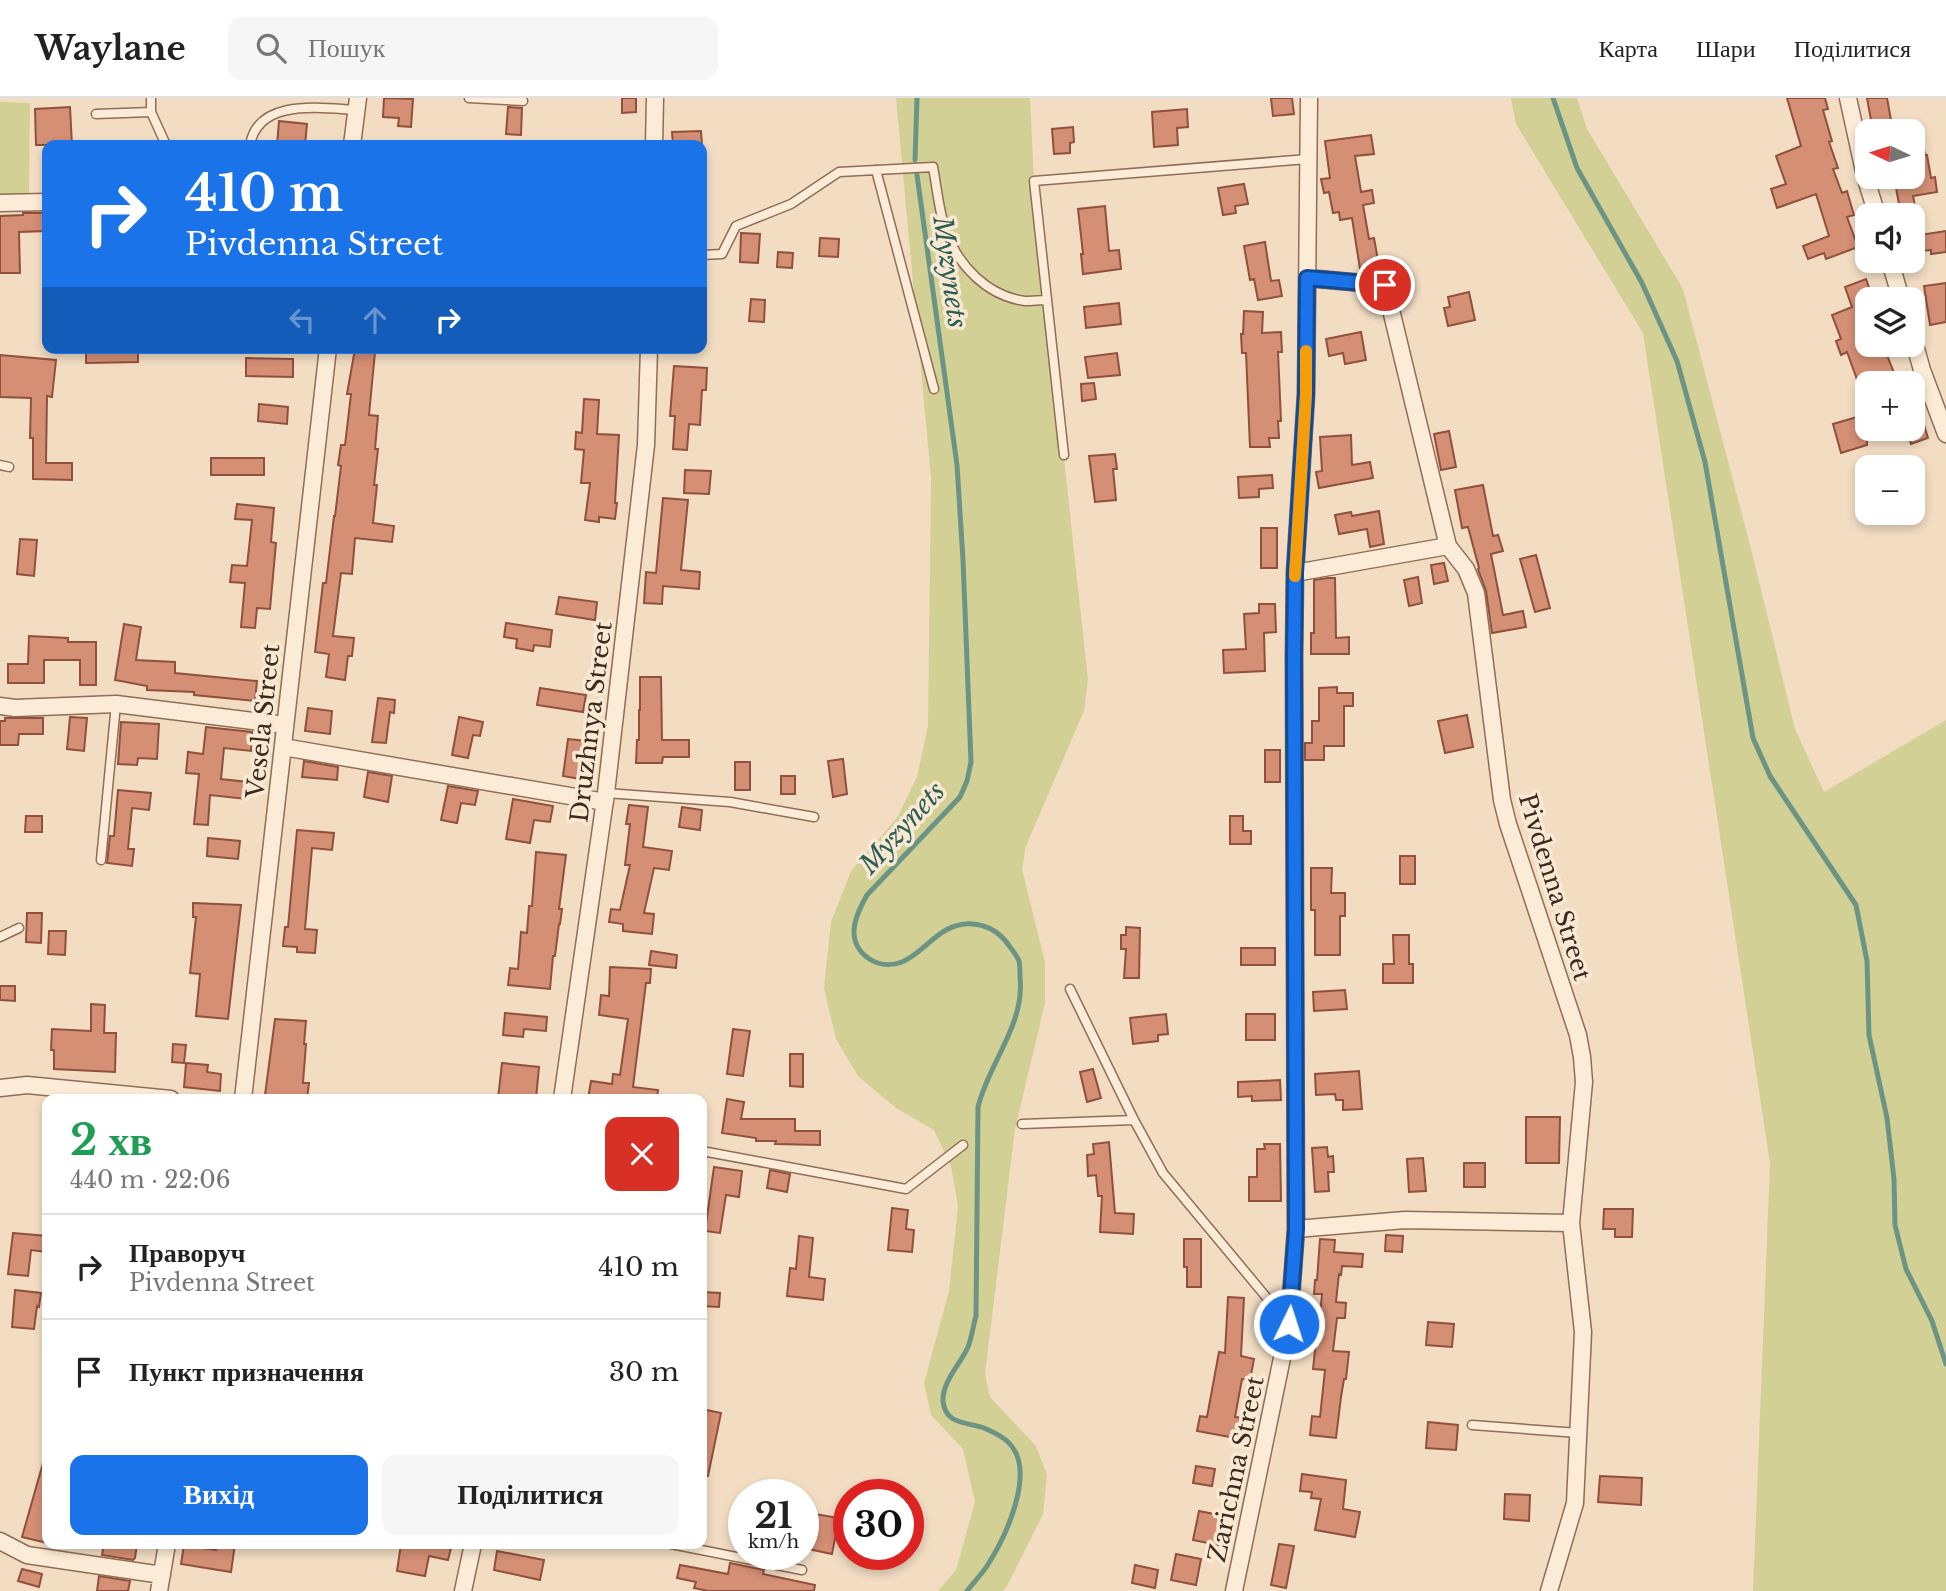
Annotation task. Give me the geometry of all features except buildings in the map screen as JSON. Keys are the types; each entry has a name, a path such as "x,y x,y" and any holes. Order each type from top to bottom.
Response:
{"street":[{"path":"654,140 655,98"},
{"name":"Zarichna Street","path":"1234,1591 1289,1324 1296,1229 1295,573 1306,394 1309,98"},
{"path":"1848,98 1873,203"},
{"path":"353,140 358,104"},
{"path":"0,203 42,202"},
{"name":"Pivdenna Street","path":"1307,278 1385,285 1448,546 1466,569 1476,593 1502,800 1508,824 1578,1035 1584,1082 1571,1223 1583,1332 1575,1503 1549,1591"},
{"name":"Vesela Street","path":"244,1094 327,354"},
{"name":"Druzhnya Street","path":"563,1094 605,798 646,445 649,354"},
{"path":"1918,357 1946,435"},
{"path":"1295,573 1448,546"},
{"path":"0,706 15,708 116,704 285,725"},
{"path":"283,747 605,798"},
{"path":"0,1088 27,1085 76,1094"},
{"path":"1296,1229 1405,1220 1571,1223"},
{"path":"0,1541 27,1555 160,1583 166,1549"},
{"path":"463,1591 472,1549"}],"lane":[{"path":"150,98 151,112 164,140"},
{"path":"469,98 523,101"},
{"path":"251,140 252,131 270,114 300,108 358,104"},
{"path":"96,114 151,112"},
{"path":"1064,455 1034,180 1308,159"},
{"path":"707,255 722,254 736,226 791,204 839,172 933,167 945,230 959,259 981,282 1006,296 1025,301 1047,300"},
{"path":"876,170 934,389"},
{"path":"101,860 116,704"},
{"path":"605,798 730,802 814,817"},
{"path":"0,937 19,928"},
{"path":"1070,989 1134,1120 1164,1173 1289,1324"},
{"path":"1022,1124 1134,1120"},
{"path":"707,1152 906,1189 964,1145"},
{"path":"1472,1425 1578,1433"},
{"path":"696,1549 728,1555"}],"shaded area":[{"path":"896,98 1030,98 1034,181 1088,680 1084,711 1026,846 1022,869 1045,962 1045,1003 1015,1129 985,1374 990,1397 1036,1446 1047,1475 1043,1514 1003,1591 938,1591 956,1570 975,1502 963,1449 931,1415 924,1383 949,1291 958,1206 951,1166 934,1130 896,1108 858,1076 836,1039 824,988 831,922 851,871 897,818 917,777 928,726 931,478"},
{"path":"1511,98 1577,98 1587,129 1683,289 1795,729 1824,792 1946,720 1946,1591 1753,1591 1770,1163 1643,333 1516,124"},
{"path":"0,102 30,103 29,196 0,196"}],"waterway":[{"name":"Myzynets","path":"915,160 917,98"},
{"path":"1553,98 1577,168 1642,283 1677,361 1705,462 1753,738 1770,776 1856,905 1867,961 1869,1035 1887,1118 1894,1179 1895,1225 1906,1269 1932,1321 1946,1364"},
{"name":"Myzynets","path":"917,175 957,465 971,762 960,797 867,895 854,930 858,947 869,959 893,964 908,959 955,926 981,925 1004,939 1019,963 1020,995 1017,1011 978,1107 976,1316 968,1347 945,1387 943,1401 945,1409 953,1419 984,1428 1008,1442 1016,1454 1020,1469 1019,1486 1016,1504 1002,1539 987,1566 967,1591"}],"slow traffic":[{"path":"1295,576 1306,351"}],"route":[{"path":"1289,1324 1296,1229 1295,573 1306,394 1307,278 1385,285"}]}
